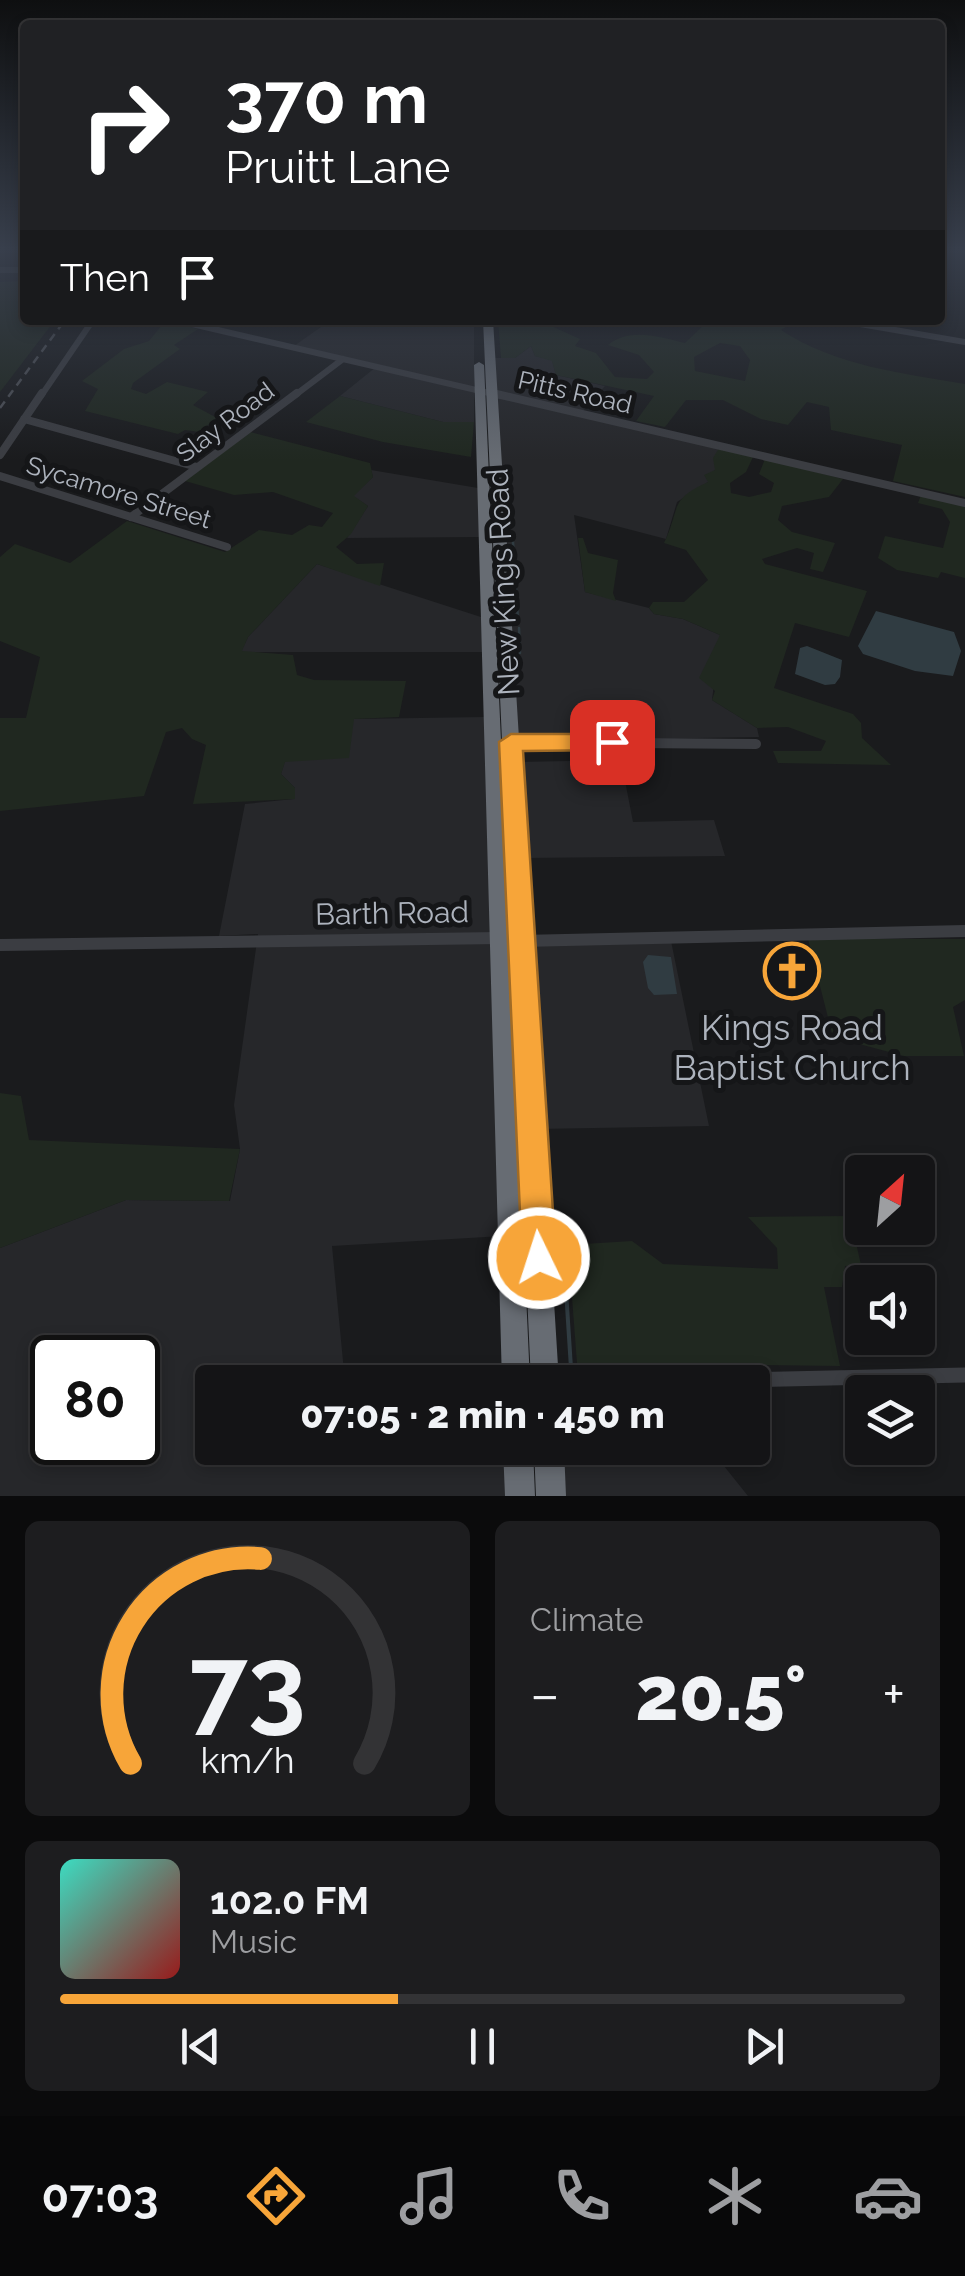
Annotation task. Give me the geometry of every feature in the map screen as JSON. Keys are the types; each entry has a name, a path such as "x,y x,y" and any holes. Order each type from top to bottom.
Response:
{"highway":[{"name":"New Kings Road","path":"478,325 486,392"},
{"name":"New Kings Road","path":"488,325 486,392 511,940 544,1365"},
{"name":"New Kings Road","path":"499,677 511,742 516,1365"},
{"path":"519,1465 520,1496"},
{"path":"549,1465 552,1496"}],"street":[{"path":"0,455 89,325"},
{"name":"Pitts Road","path":"197,325 965,503"},
{"path":"865,325 965,342"},
{"name":"Slay Road","path":"130,517 342,359"},
{"path":"24,419 197,468"},
{"name":"Sycamore Street","path":"0,476 227,547"},
{"path":"511,742 756,744"},
{"name":"Barth Road","path":"0,945 965,931"},
{"path":"770,1379 965,1375"}],"shaded area":[{"path":"0,321 51,325 0,392"},
{"path":"162,325 198,329 174,345 180,349 133,383 131,389 146,394 167,382 208,392 193,405 217,418 199,432 185,430 178,434 85,411 98,389 82,381 124,349 149,341"},
{"path":"324,325 474,326 474,422 443,422 340,396 376,367 294,346"},
{"path":"498,325 549,325 580,339 575,346 596,353 615,377 647,379 654,372 639,355 608,345 635,335 685,343 704,325 788,325 781,330 847,360 965,384 965,497 893,481 902,445 831,430 829,407 807,402 788,425 761,419 723,400 686,400 665,427 636,421 654,396 556,375 552,361 535,356 531,346 515,358 501,358","holes":["720,343 740,346 750,360 745,381 695,371 694,357"]},
{"path":"531,346 535,356 552,360 556,375 605,386 582,412 720,445 708,482 677,502 666,539 574,515 585,592 649,608 654,614 683,619 720,635 712,700 757,728 759,737 515,741 493,358 515,358"},
{"path":"340,396 443,422 474,422 471,457 383,442 306,422"},
{"path":"250,432 370,463 373,477 354,496 368,506 351,534 336,547 357,564 384,563 380,586 317,564 248,637 242,651 293,655 297,675 314,680 406,681 399,717 354,719 349,758 285,762 281,774 295,788 295,799 193,804 206,745 192,739 182,728 166,732 144,796 0,811 0,718 26,718 40,657 0,641 0,557 15,544 70,563 127,521 225,552 259,530 292,535 309,525 322,527 333,513 273,492 234,495 185,481"},
{"path":"719,448 753,457 746,472 730,483 731,493 749,497 771,492 774,483 759,474 765,459 843,479 829,497 782,506 778,520 792,532 835,543 823,572 810,569 814,553 797,548 762,559 765,564 867,591 849,637 795,623 774,688 853,714 861,723 862,738 891,765 778,763 773,751 821,751 826,741 788,727 757,728 712,700 715,691 699,678 720,635 683,619 654,614 649,608 653,602 684,602 708,580 686,550 664,543 681,500 708,482 704,475 715,470 713,458"},
{"path":"371,470 478,488 480,537 347,538 368,506 353,496 373,477"},
{"path":"921,495 965,506 965,578 941,572 938,578 897,570 878,558 885,536 943,548 950,522 942,509 918,503"},
{"path":"578,538 583,538 588,553 618,560 613,593 616,601 585,592"},
{"path":"317,564 484,618 484,652 241,652 248,637"},
{"path":"876,611 954,632 961,651 953,676 915,671 863,654 858,646"},
{"path":"807,646 842,660 835,684 825,685 795,674 800,648"},
{"path":"485,717 503,1236 332,1246 343,1365 195,1365 195,1465 506,1465 507,1496 0,1496 0,1248 126,1200 230,1201 240,1149 234,1105 258,934 219,936 245,804 294,799 295,788 281,774 285,761 354,719"},
{"path":"621,760 633,822 714,820 725,856 523,858 517,762"},
{"path":"808,939 965,939 965,1000 953,1007 964,1056 904,1056 833,1037"},
{"path":"671,941 709,1126 537,1129 529,945"},
{"path":"648,955 671,957 677,994 654,995 648,988 643,962"},
{"path":"0,1093 21,1096 29,1140 240,1149 229,1201 126,1200 0,1248"},
{"path":"845,1216 845,1245 857,1245 861,1265 845,1265 842,1287 824,1287 840,1366 577,1363 568,1245 632,1241 663,1264 778,1269 777,1248 748,1217"},
{"path":"555,1363 701,1365 555,1365"},
{"path":"560,1465 723,1465 748,1496 562,1496"}],"waterway":[{"path":"507,466 510,499"},
{"path":"511,512 511,520"},
{"path":"513,542 518,620"},
{"path":"519,628 520,653"},
{"path":"564,1259 571,1365"}],"railway":[{"path":"0,408 61,325"}],"place":[{"name":"Kings Road Baptist Church","path":"792,971"}],"route":[{"path":"539,1258 511,742 612,742"}]}
